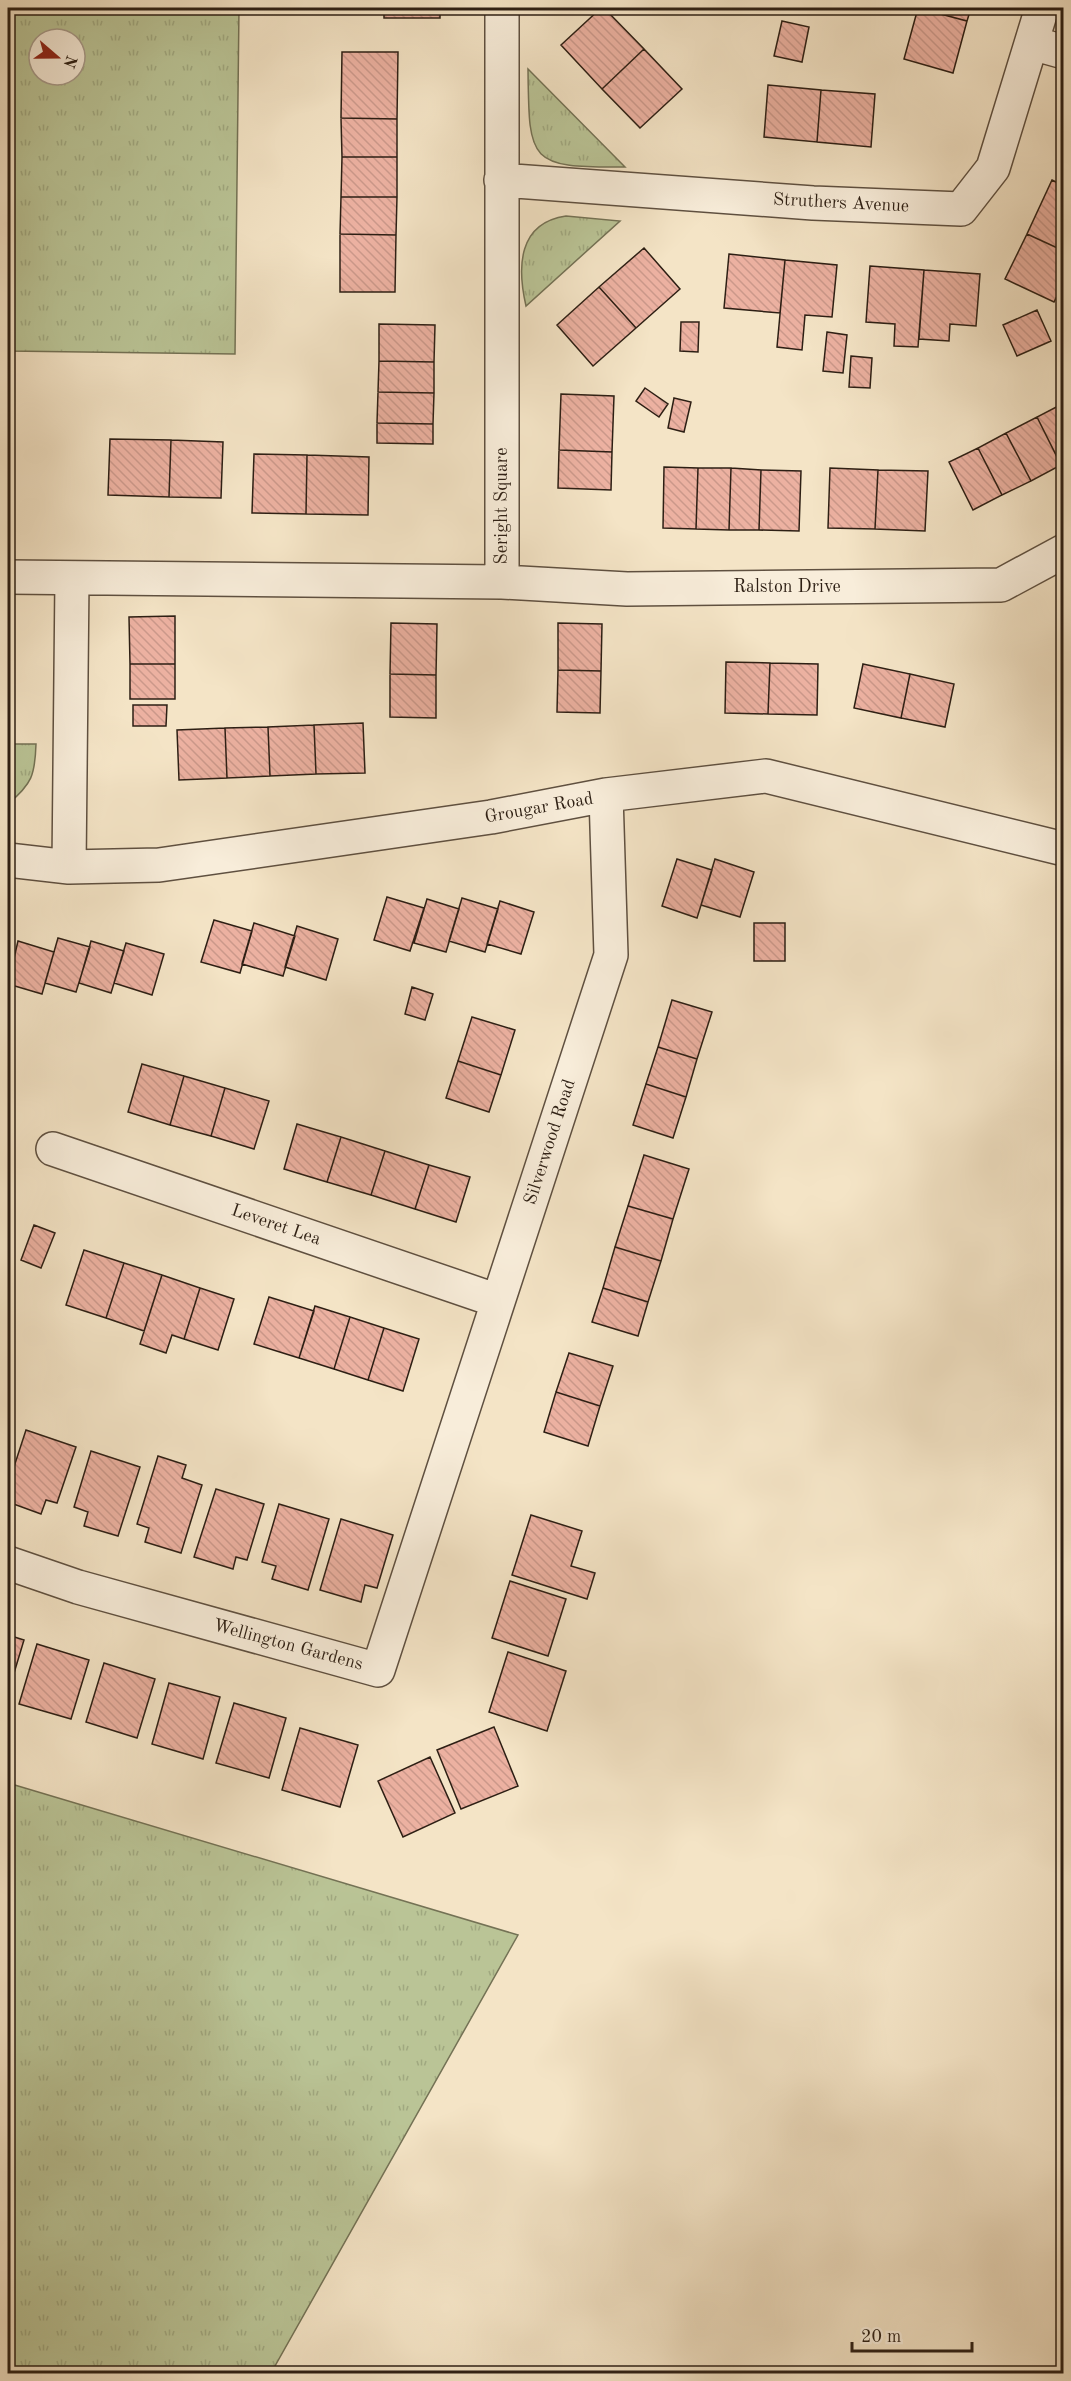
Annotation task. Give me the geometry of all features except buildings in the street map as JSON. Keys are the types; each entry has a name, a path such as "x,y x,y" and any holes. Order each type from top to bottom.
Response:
{"street":[{"name":"Seright Square","path":"8,577 502,582 502,8"},
{"name":"Struthers Avenue","path":"501,180 813,203 961,210 993,168 1042,8"},
{"path":"1032,43 1064,52"},
{"name":"Ralston Drive","path":"502,582 627,589 1000,585 1064,551"},
{"path":"69,867 72,579"},
{"name":"Grougar Road","path":"8,860 69,867 159,865 491,817 606,795 766,776 1064,849"},
{"name":"Silverwood Road","path":"439,1481 611,955 606,795"},
{"name":"Leveret Lea","path":"53,1149 498,1301"},
{"name":"Wellington Gardens","path":"8,1563 78,1587 378,1670 439,1481"}],"green space":[{"path":"8,8 239,8 235,354 8,351"},
{"path":"528,69 625,167 569,165 552,161 540,153 530,124"},
{"path":"566,216 620,221 526,306 522,262 530,237 550,220"},
{"path":"8,744 36,744 35,764 31,778 22,791 8,804"},
{"path":"8,1783 518,1935 271,2373 8,2373"}]}
